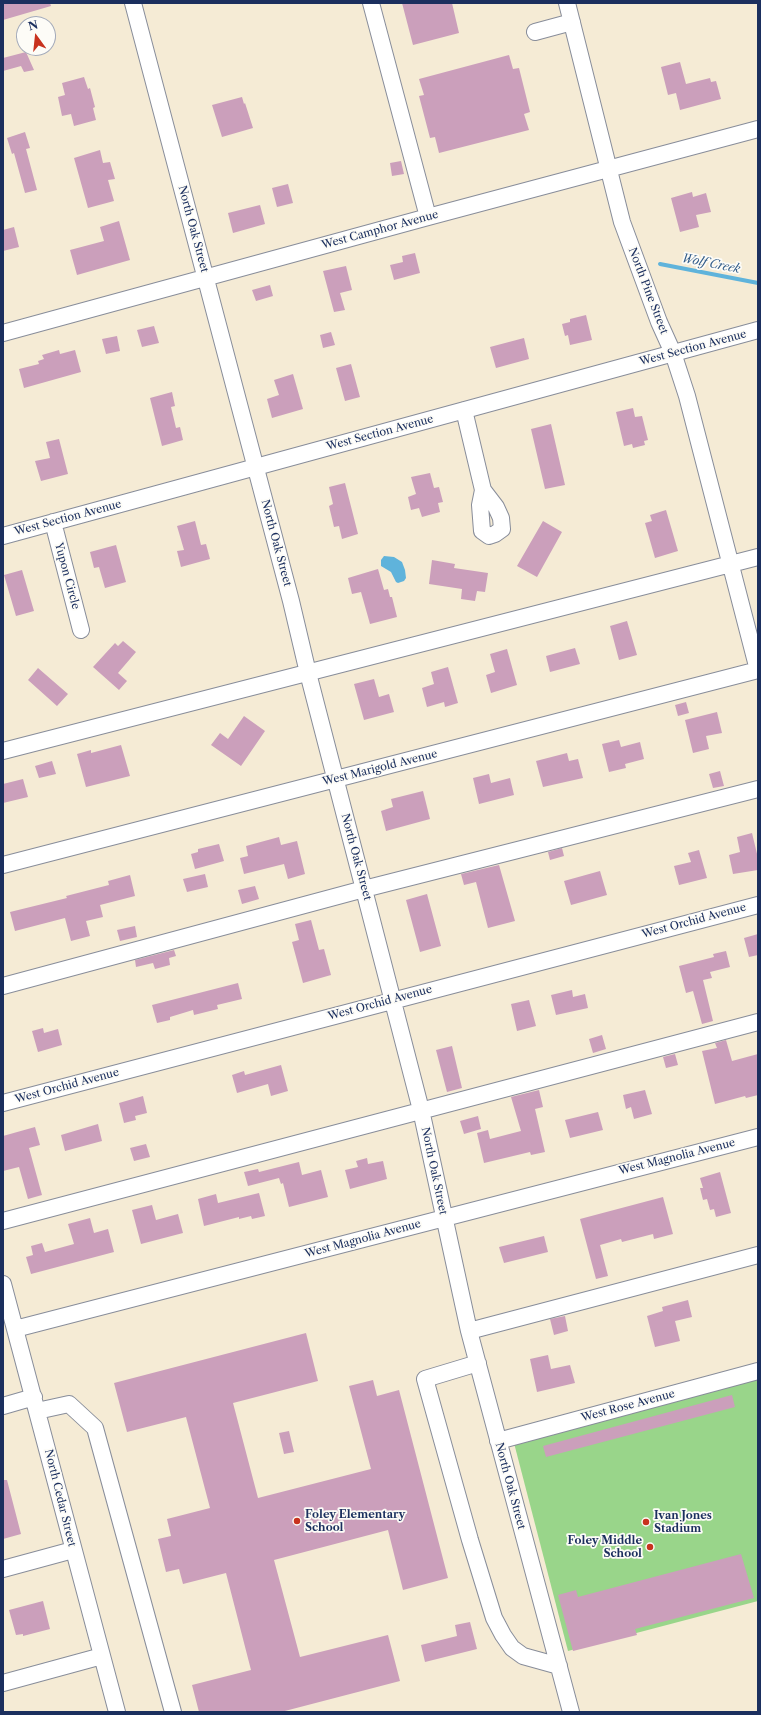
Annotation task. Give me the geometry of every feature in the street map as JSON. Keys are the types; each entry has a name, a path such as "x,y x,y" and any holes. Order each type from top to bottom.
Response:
{"street":[{"name":"North Oak Street","path":"133,3 292,601 308,673 421,1110 469,1331 571,1712"},
{"path":"371,3 428,217"},
{"name":"North Pine Street","path":"567,3 622,222 641,277 673,353 687,396 758,670"},
{"path":"535,32 572,22"},
{"name":"West Camphor Avenue","path":"3,333 758,129"},
{"name":"West Section Avenue","path":"3,536 758,330"},
{"path":"464,410 483,490"},
{"name":"Yupon Circle","path":"53,522 81,630"},
{"path":"3,751 758,557"},
{"name":"West Marigold Avenue","path":"3,865 758,670"},
{"path":"3,986 364,889 758,788"},
{"name":"West Orchid Avenue","path":"3,1103 758,905"},
{"path":"3,1221 758,1022"},
{"name":"West Magnolia Avenue","path":"15,1329 758,1136"},
{"path":"469,1331 758,1255"},
{"name":"North Cedar Street","path":"3,1284 117,1712"},
{"path":"478,1363 425,1378 470,1540 494,1618 512,1648 523,1656 559,1666"},
{"name":"West Rose Avenue","path":"498,1441 758,1371"},
{"path":"3,1406 69,1404 95,1428 173,1712"},
{"path":"3,1569 73,1550"},
{"path":"3,1683 102,1656"}],"green space":[{"name":"Ivan Jones Stadium","path":"758,1378 758,1601 568,1651 514,1443"}],"water":[{"path":"384,556 394,557 402,562 406,578 404,581 398,583 396,582 391,572 381,566 381,560"}],"building":[{"path":"3,3 50,3 51,6 16,16 3,20"},
{"path":"402,3 452,3 459,33 413,45"},
{"path":"16,55 16,56 28,56 34,70 24,72 21,66 3,71 3,58"},
{"path":"509,55 513,69 519,68 530,112 524,114 529,130 439,153 435,137 430,138 419,96 424,95 419,79"},
{"path":"680,62 686,84 710,78 711,82 716,81 721,99 680,110 676,93 668,95 661,67"},
{"path":"84,77 88,89 90,88 95,107 93,108 96,120 74,126 71,114 62,116 58,97 65,95 62,83"},
{"path":"242,97 253,128 222,137 212,105"},
{"path":"25,132 30,148 26,149 37,190 25,193 14,153 12,154 7,138"},
{"path":"100,150 103,163 110,162 115,179 108,180 114,201 88,208 74,158"},
{"path":"401,161 404,174 392,176 390,163"},
{"path":"288,184 293,203 277,207 272,188"},
{"path":"692,192 693,197 706,193 711,212 696,215 699,227 680,232 671,198"},
{"path":"260,205 265,224 233,233 228,213"},
{"path":"119,221 130,260 77,275 70,250 104,241 100,227"},
{"path":"14,227 19,247 3,251 3,230"},
{"path":"415,253 420,273 394,280 390,265 403,262 402,256"},
{"path":"346,266 352,290 340,293 345,310 334,312 323,271"},
{"path":"270,285 273,296 256,301 252,290"},
{"path":"586,315 592,340 570,345 568,335 565,336 562,324 570,322 570,319"},
{"path":"154,326 159,343 142,347 137,330"},
{"path":"331,332 335,345 323,348 320,335"},
{"path":"117,336 120,351 106,354 102,339"},
{"path":"524,338 529,359 496,368 490,347"},
{"path":"59,350 60,354 75,350 81,372 24,388 19,369 39,364 38,361 44,359 42,355"},
{"path":"351,364 360,397 345,401 336,368"},
{"path":"293,374 303,409 272,418 267,399 279,395 274,380"},
{"path":"172,392 175,406 171,407 176,428 180,427 183,440 162,446 150,398"},
{"path":"633,408 635,417 642,416 648,440 644,441 645,445 633,448 632,444 624,446 616,412"},
{"path":"551,424 565,485 545,489 531,429"},
{"path":"59,439 68,474 41,481 35,461 50,458 46,442"},
{"path":"430,473 434,488 439,487 443,502 438,503 440,512 422,517 419,508 411,510 408,497 416,494 411,477"},
{"path":"345,483 358,534 342,539 339,526 334,527 329,506 333,504 329,487"},
{"path":"666,510 678,551 655,558 645,523 652,521 650,515"},
{"path":"195,521 201,545 206,544 210,559 181,567 177,551 184,550 177,526"},
{"path":"543,521 562,532 537,577 517,566"},
{"path":"116,545 126,582 105,588 99,567 94,568 90,552"},
{"path":"432,560 455,564 454,568 488,573 485,592 477,591 475,601 461,599 462,589 429,584"},
{"path":"378,569 384,590 388,589 390,597 392,597 397,617 370,624 361,592 352,594 348,578"},
{"path":"22,570 34,611 16,616 4,575"},
{"path":"627,621 637,655 619,660 610,626"},
{"path":"123,641 136,652 118,673 127,681 119,690 93,667 115,643 118,646"},
{"path":"575,648 580,664 550,672 546,656"},
{"path":"507,649 517,685 491,693 486,675 495,672 490,654"},
{"path":"448,667 458,703 445,707 444,702 427,707 422,688 434,684 431,672"},
{"path":"38,668 68,694 57,706 28,680"},
{"path":"374,679 379,697 389,694 394,712 364,720 354,684"},
{"path":"686,702 689,713 678,716 675,705"},
{"path":"717,712 722,733 706,736 709,749 693,753 685,720"},
{"path":"244,716 265,731 241,766 211,745 220,733 228,739"},
{"path":"619,740 621,747 640,742 644,759 625,764 626,768 609,772 602,744"},
{"path":"121,745 130,776 86,787 77,754 91,750 91,753"},
{"path":"567,753 569,761 578,759 583,778 543,787 536,761"},
{"path":"52,761 56,774 39,778 35,766"},
{"path":"720,771 724,786 713,788 709,774"},
{"path":"489,774 491,783 510,778 514,795 479,804 473,778"},
{"path":"23,779 28,797 3,803 3,784"},
{"path":"423,791 430,819 386,831 381,811 393,807 391,799"},
{"path":"752,833 758,858 758,870 733,874 729,855 740,852 737,837"},
{"path":"279,837 281,845 297,841 305,874 288,879 284,864 244,874 240,858 248,856 246,846"},
{"path":"219,844 224,861 195,869 191,854 198,852 198,849"},
{"path":"562,848 564,856 550,860 548,852"},
{"path":"699,850 707,878 679,885 674,866 691,862 688,853"},
{"path":"499,865 515,921 488,928 476,882 464,885 461,874"},
{"path":"600,871 607,895 571,905 564,881"},
{"path":"205,874 208,887 187,892 183,879"},
{"path":"130,875 135,896 100,905 103,917 86,921 90,936 71,941 65,918 15,931 10,912 67,898 66,896 109,885 108,881"},
{"path":"255,886 259,899 242,904 238,890"},
{"path":"427,894 441,946 420,952 406,900"},
{"path":"311,920 319,950 324,949 331,975 303,983 292,942 299,940 295,924"},
{"path":"135,926 137,937 120,941 117,930"},
{"path":"758,934 758,955 749,957 744,938"},
{"path":"174,950 176,956 169,958 170,965 155,969 153,963 136,967 135,960"},
{"path":"726,951 730,967 710,972 712,978 703,980 713,1021 702,1024 693,991 686,993 679,966 714,957 713,954"},
{"path":"238,983 242,999 217,1005 218,1009 194,1015 193,1010 170,1017 170,1020 157,1023 152,1005"},
{"path":"572,990 573,997 585,994 588,1008 556,1015 551,995"},
{"path":"529,1000 536,1026 517,1031 511,1004"},
{"path":"43,1028 44,1033 58,1029 62,1045 38,1052 32,1031"},
{"path":"602,1035 606,1049 593,1053 589,1039"},
{"path":"726,1040 732,1061 758,1054 758,1095 746,1098 745,1096 715,1104 702,1051 717,1048 715,1043"},
{"path":"452,1046 462,1088 447,1092 436,1050"},
{"path":"675,1054 678,1065 666,1068 663,1057"},
{"path":"281,1065 288,1091 271,1096 268,1084 237,1093 232,1075 244,1071 245,1075"},
{"path":"539,1090 543,1107 535,1109 545,1152 531,1155 530,1152 484,1163 477,1133 488,1130 490,1139 521,1131 511,1097"},
{"path":"645,1090 652,1114 634,1119 631,1107 626,1109 623,1095"},
{"path":"143,1096 147,1113 135,1116 136,1120 124,1123 119,1103"},
{"path":"598,1112 603,1130 570,1138 565,1120"},
{"path":"478,1116 481,1129 464,1134 460,1121"},
{"path":"98,1124 102,1141 65,1151 61,1135"},
{"path":"35,1127 40,1145 29,1148 42,1195 28,1199 19,1167 3,1171 3,1136"},
{"path":"146,1144 150,1157 134,1161 130,1148"},
{"path":"367,1158 368,1164 383,1161 387,1179 350,1189 345,1170 358,1167 356,1161"},
{"path":"299,1162 302,1175 321,1170 328,1197 289,1207 283,1183 281,1184 279,1178 248,1186 244,1172 258,1169 259,1172"},
{"path":"720,1172 731,1213 716,1217 714,1209 710,1210 707,1199 703,1200 700,1188 703,1188 700,1178"},
{"path":"259,1193 265,1216 252,1219 251,1216 239,1219 239,1217 204,1226 198,1199 216,1194 218,1203"},
{"path":"663,1197 673,1234 654,1239 653,1234 622,1242 621,1239 600,1245 608,1276 596,1279 580,1219"},
{"path":"152,1205 156,1220 178,1214 183,1233 141,1244 132,1210"},
{"path":"90,1218 94,1233 108,1229 114,1252 31,1274 26,1257 33,1255 31,1246 42,1243 45,1252 74,1244 68,1224"},
{"path":"544,1236 548,1252 504,1263 499,1247"},
{"path":"688,1300 692,1317 675,1321 680,1341 655,1347 647,1316 663,1311 662,1307"},
{"path":"565,1316 568,1331 554,1335 550,1319"},
{"path":"306,1333 318,1381 233,1403 258,1498 371,1469 349,1386 373,1380 377,1396 399,1390 448,1578 403,1590 388,1530 274,1560 300,1657 388,1635 400,1681 281,1712 199,1712 192,1685 251,1670 226,1573 183,1584 179,1569 166,1572 158,1539 171,1536 167,1519 210,1508 186,1417 127,1432 114,1383"},
{"path":"548,1355 551,1369 570,1365 575,1383 537,1392 530,1359"},
{"path":"732,1395 735,1407 546,1457 543,1446"},
{"path":"289,1431 294,1452 284,1454 279,1433"},
{"path":"3,1480 7,1480 21,1534 3,1539"},
{"path":"741,1554 754,1598 635,1629 637,1635 573,1651 558,1595 576,1590 578,1597"},
{"path":"43,1601 50,1629 23,1636 23,1634 16,1635 9,1610"},
{"path":"470,1622 477,1649 425,1662 421,1645 457,1636 455,1625"}],"waterway":[{"name":"Wolf Creek","path":"660,264 758,283"}],"place":[{"name":"Foley Elementary School","path":"297,1521"},
{"name":"Ivan Jones Stadium","path":"646,1522"},
{"name":"Foley Middle School","path":"650,1547"}]}
